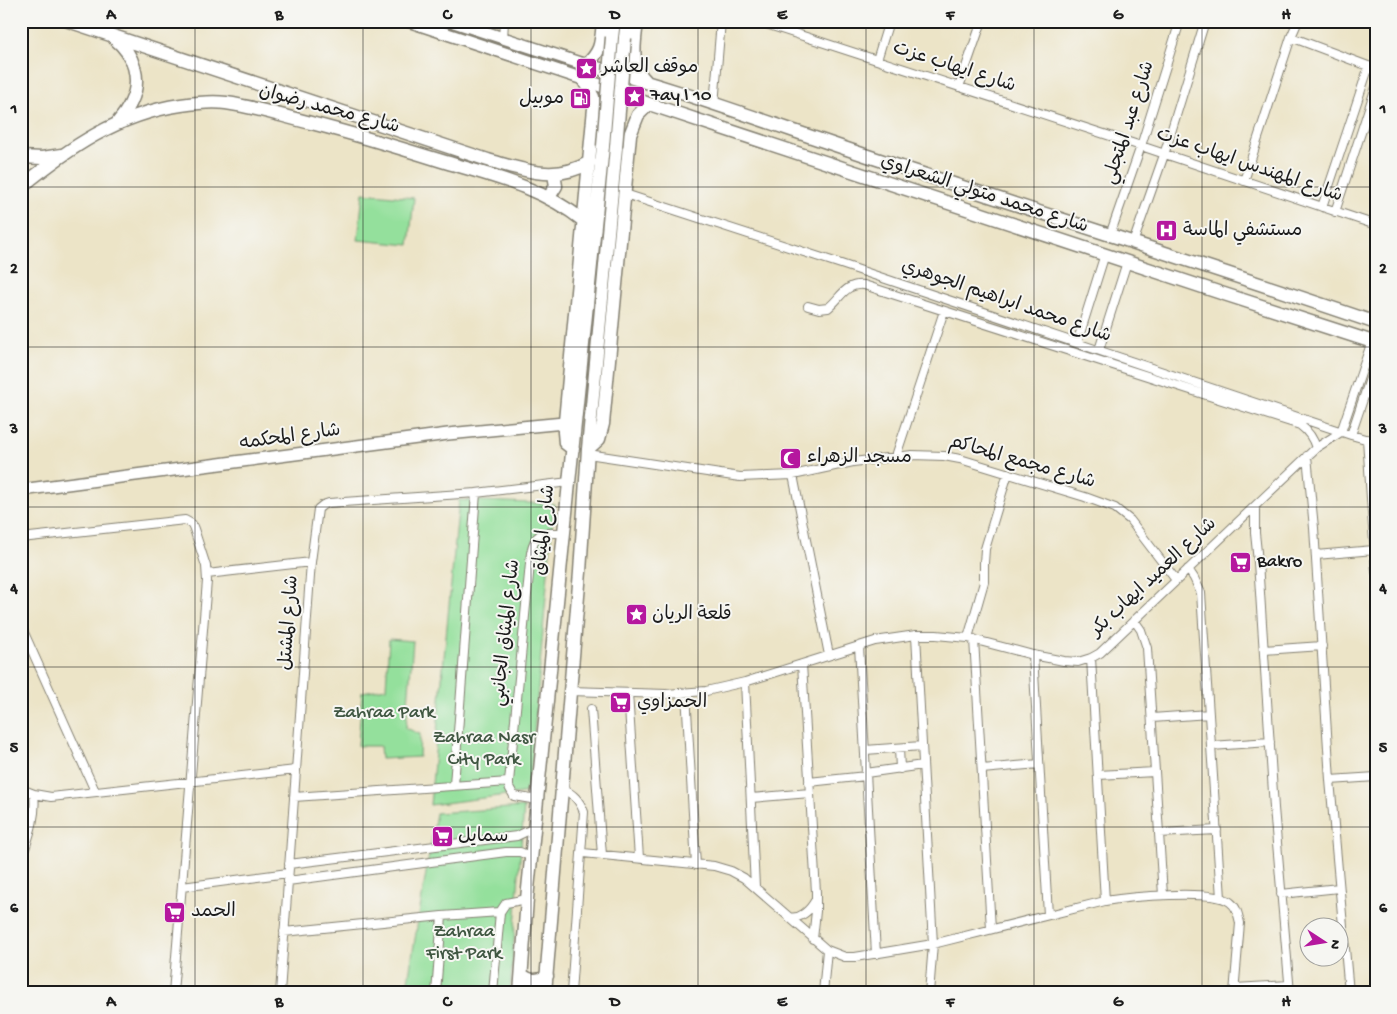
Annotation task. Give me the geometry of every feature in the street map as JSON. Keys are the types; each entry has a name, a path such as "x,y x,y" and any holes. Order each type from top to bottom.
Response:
{"main road":[{"name":"شارع محمد رضوان","path":"68,21 488,160 527,171 554,174 572,171 590,162"},
{"path":"586,65 598,53 602,41 603,21"},
{"name":"شارع الميثاق","path":"520,993 527,899 614,21"},
{"name":"شارع الميثاق","path":"545,993 585,512 588,452 626,21"},
{"path":"636,21 634,48 637,69 646,81"},
{"path":"112,36 122,44 129,54 134,65 136,78 131,102 118,122"},
{"path":"602,41 607,48 614,51 622,52 634,48"},
{"name":"شارع محمد متولي الشعراوي","path":"586,65 646,81 714,105 1227,272 1376,323"},
{"path":"573,449 565,443 563,438 594,103 591,92 583,79"},
{"name":"شارع محمد متولي الشعراوي","path":"583,79 648,104 750,138 1374,342"},
{"name":"شارع محمد رضوان","path":"21,187 87,138 118,122 164,108 195,103 224,102 363,137 508,180 549,197 584,221"},
{"path":"588,452 599,438 603,424 631,128 638,115 648,104"},
{"path":"726,130 735,124 736,116 731,110"},
{"path":"750,138 746,133 746,125 750,120 756,118"},
{"path":"593,126 605,121 612,121 631,128"},
{"path":"21,157 42,158 62,155"},
{"path":"549,197 556,186 554,174"},
{"path":"1199,285 1205,281 1207,275 1205,266"},
{"path":"1221,293 1221,282 1227,272"},
{"path":"522,975 534,981 541,980 546,976"}],"street":[{"path":"408,21 583,79"},
{"path":"451,21 586,65"},
{"path":"503,39 504,21"},
{"path":"714,105 721,21"},
{"name":"شارع ايهاب عزت","path":"758,21 1141,146"},
{"path":"877,60 889,21"},
{"path":"959,87 982,21"},
{"name":"شارع عبد المتجلي","path":"1110,235 1141,146 1180,21"},
{"path":"1134,243 1164,155 1205,21"},
{"path":"1244,181 1291,37 1298,21"},
{"path":"1291,37 1372,68 1322,207"},
{"path":"1335,212 1376,87"},
{"name":"شارع المهندس ايهاب عزت","path":"1141,146 1376,225"},
{"name":"شارع محمد ابراهيم الجوهري","path":"625,194 849,266 1341,432 1376,442"},
{"path":"1077,343 1105,254"},
{"path":"1099,350 1127,262"},
{"path":"808,306 824,310 845,290 857,284 1300,424 1313,438 1316,448"},
{"path":"896,456 944,311"},
{"path":"1341,432 1374,342"},
{"path":"1351,435 1376,361"},
{"name":"شارع المحكمه","path":"21,490 448,434 564,423"},
{"name":"شارع العميد ايهاب بكر","path":"570,691 646,694 686,693 716,689 745,682 875,641 916,635 971,639 1033,655 1078,662 1090,658 1100,652 1307,456 1341,432"},
{"path":"1367,439 1376,572"},
{"name":"شارع مجمع المحاكم","path":"588,452 740,477 793,475 853,462 896,456 944,456 1104,502 1130,520 1176,580"},
{"path":"1307,456 1316,555 1330,780 1349,993"},
{"path":"991,929 982,769 971,639 984,582 985,549 1008,473"},
{"path":"793,475 829,656"},
{"name":"شارع المشتل","path":"280,993 311,562 318,509 322,505 476,493 569,482"},
{"path":"454,785 476,493"},
{"path":"582,853 714,866 731,871 756,887 827,950 845,957 876,954 933,944 1106,900 1132,896 1163,895 1221,898 1231,903 1238,912 1240,923 1234,991 1290,989 1281,894 1254,506"},
{"path":"21,538 185,520 192,524 194,529 207,574 174,993"},
{"name":"شارع الميثاق الجانبي","path":"509,782 533,544 536,537 543,532 564,533"},
{"path":"1316,555 1374,550"},
{"path":"207,574 311,562"},
{"path":"1188,569 1201,593 1221,898"},
{"path":"1134,620 1141,630 1147,648 1163,895"},
{"path":"21,626 95,791"},
{"path":"916,635 933,944 929,993"},
{"path":"859,646 876,954"},
{"path":"1264,650 1322,646"},
{"path":"1033,655 1048,915"},
{"path":"1090,658 1106,900"},
{"path":"802,664 816,897 813,939"},
{"path":"745,682 756,887"},
{"path":"628,693 639,858"},
{"path":"686,693 696,865"},
{"path":"591,709 602,855"},
{"path":"1152,718 1209,714"},
{"path":"1211,746 1270,742"},
{"path":"865,750 922,746"},
{"path":"898,748 900,769"},
{"path":"982,769 1039,764"},
{"path":"809,782 923,765"},
{"path":"21,789 34,794 51,796 296,770"},
{"path":"1098,776 1155,772"},
{"path":"1330,780 1376,777"},
{"path":"294,798 509,782 509,787 514,796 537,800"},
{"path":"562,789 572,794 580,802 584,812 571,993"},
{"path":"751,798 810,793"},
{"path":"21,861 33,818 34,794"},
{"path":"289,864 517,836 534,828"},
{"path":"1159,833 1217,830"},
{"path":"182,887 506,852 520,852 532,858"},
{"path":"1281,894 1339,888"},
{"path":"789,917 796,918 808,911 815,902 816,897"},
{"path":"493,993 500,912 506,903 527,899"},
{"path":"284,932 500,912"},
{"path":"436,993 442,916"},
{"path":"823,993 827,950"}],"green space":[{"path":"363,193 414,198 409,245 358,240"},
{"name":"Zahraa Nasr City Park","path":"459,500 554,504 529,792 430,805"},
{"name":"Zahraa Park","path":"389,639 413,641 406,728 420,734 419,757 381,759 380,746 358,746 362,692 386,688"},
{"name":"Zahraa First Park","path":"524,807 510,993 406,993 436,813"}],"place":[{"name":"موقف العاشر","path":"586,68"},
{"name":"7ay l 10","path":"634,96"},
{"name":"موبيل","path":"580,99"},
{"name":"مستشفي الماسة","path":"1167,231"},
{"name":"مسجد الزهراء","path":"791,458"},
{"name":"Bakro","path":"1241,562"},
{"name":"قلعة الريان","path":"636,615"},
{"name":"الحمزاوي","path":"621,703"},
{"name":"سمايل","path":"442,837"},
{"name":"الحمد","path":"175,912"}]}
